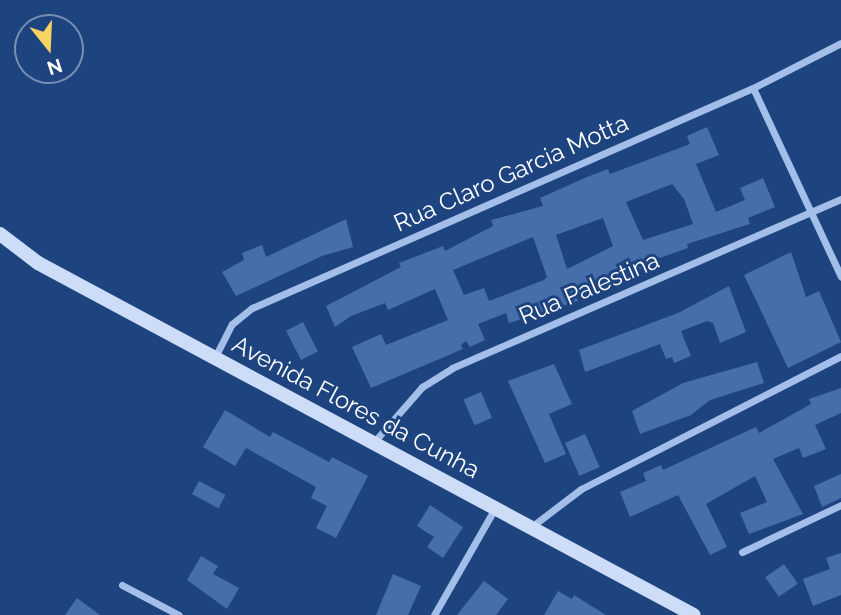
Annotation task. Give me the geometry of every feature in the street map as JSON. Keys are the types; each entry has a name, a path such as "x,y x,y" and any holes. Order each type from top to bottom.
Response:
{"street":[{"name":"Rua Claro Garcia Motta","path":"215,357 232,324 253,308 753,88 841,43"},
{"path":"753,88 841,277"},
{"name":"Rua Palestina","path":"374,442 422,387 452,368 841,199"},
{"name":"Avenida Flores da Cunha","path":"0,234 38,263 694,615"},
{"path":"531,527 581,489 841,356"},
{"path":"742,552 841,505"},
{"path":"434,615 495,508"},
{"path":"121,584 179,615"}],"building":[{"path":"707,127 719,155 696,164 716,212 745,200 740,188 763,178 775,207 748,218 750,224 687,244 688,248 651,261 652,265 575,292 578,301 509,323 506,313 478,324 485,340 470,347 466,341 461,345 463,349 371,388 352,347 381,334 386,345 448,320 435,289 388,310 385,303 351,316 335,327 326,306 401,267 399,263 443,246 445,251 493,226 491,220 543,206 540,198 587,177 608,169 610,174 690,144 687,136","holes":["672,184 684,199 693,224 643,240 626,202","603,218 613,246 567,269 556,235","533,237 547,277 489,301 484,288 464,295 453,270"]},
{"path":"346,219 353,247 322,256 236,296 222,272 244,260 242,253 262,245 266,257"},
{"path":"791,252 806,297 819,291 841,342 788,368 744,275"},
{"path":"729,286 746,332 720,343 713,323 707,321 681,331 691,356 674,363 672,357 666,359 660,344 585,372 579,350 678,313"},
{"path":"303,322 318,351 301,360 286,331"},
{"path":"757,362 764,383 710,400 691,415 640,434 632,411 683,383"},
{"path":"554,364 572,404 549,414 566,454 545,463 508,381"},
{"path":"841,388 841,413 815,425 826,449 803,458 799,448 773,459 803,514 749,534 740,513 767,502 755,476 706,504 727,547 710,555 678,495 630,517 620,492 646,481 643,473 661,465 663,470 756,427 759,433 811,404 809,399"},
{"path":"481,392 492,418 474,425 464,399"},
{"path":"225,410 270,437 273,432 329,462 332,457 368,476 336,538 316,528 327,506 311,498 316,487 246,448 235,466 203,447"},
{"path":"585,434 600,467 580,476 565,443"},
{"path":"841,474 841,498 822,507 814,486"},
{"path":"199,481 225,495 218,508 192,494"},
{"path":"430,505 463,527 443,558 427,547 434,537 417,526"},
{"path":"841,553 841,595 813,606 803,579 830,569 826,558"},
{"path":"201,556 218,566 213,574 239,588 227,609 187,580"},
{"path":"784,564 798,584 779,597 765,577"},
{"path":"393,574 421,586 408,615 376,615"},
{"path":"484,581 508,599 496,615 457,615"},
{"path":"558,591 572,599 574,595 606,615 544,615"},
{"path":"77,598 100,615 65,615"}]}
